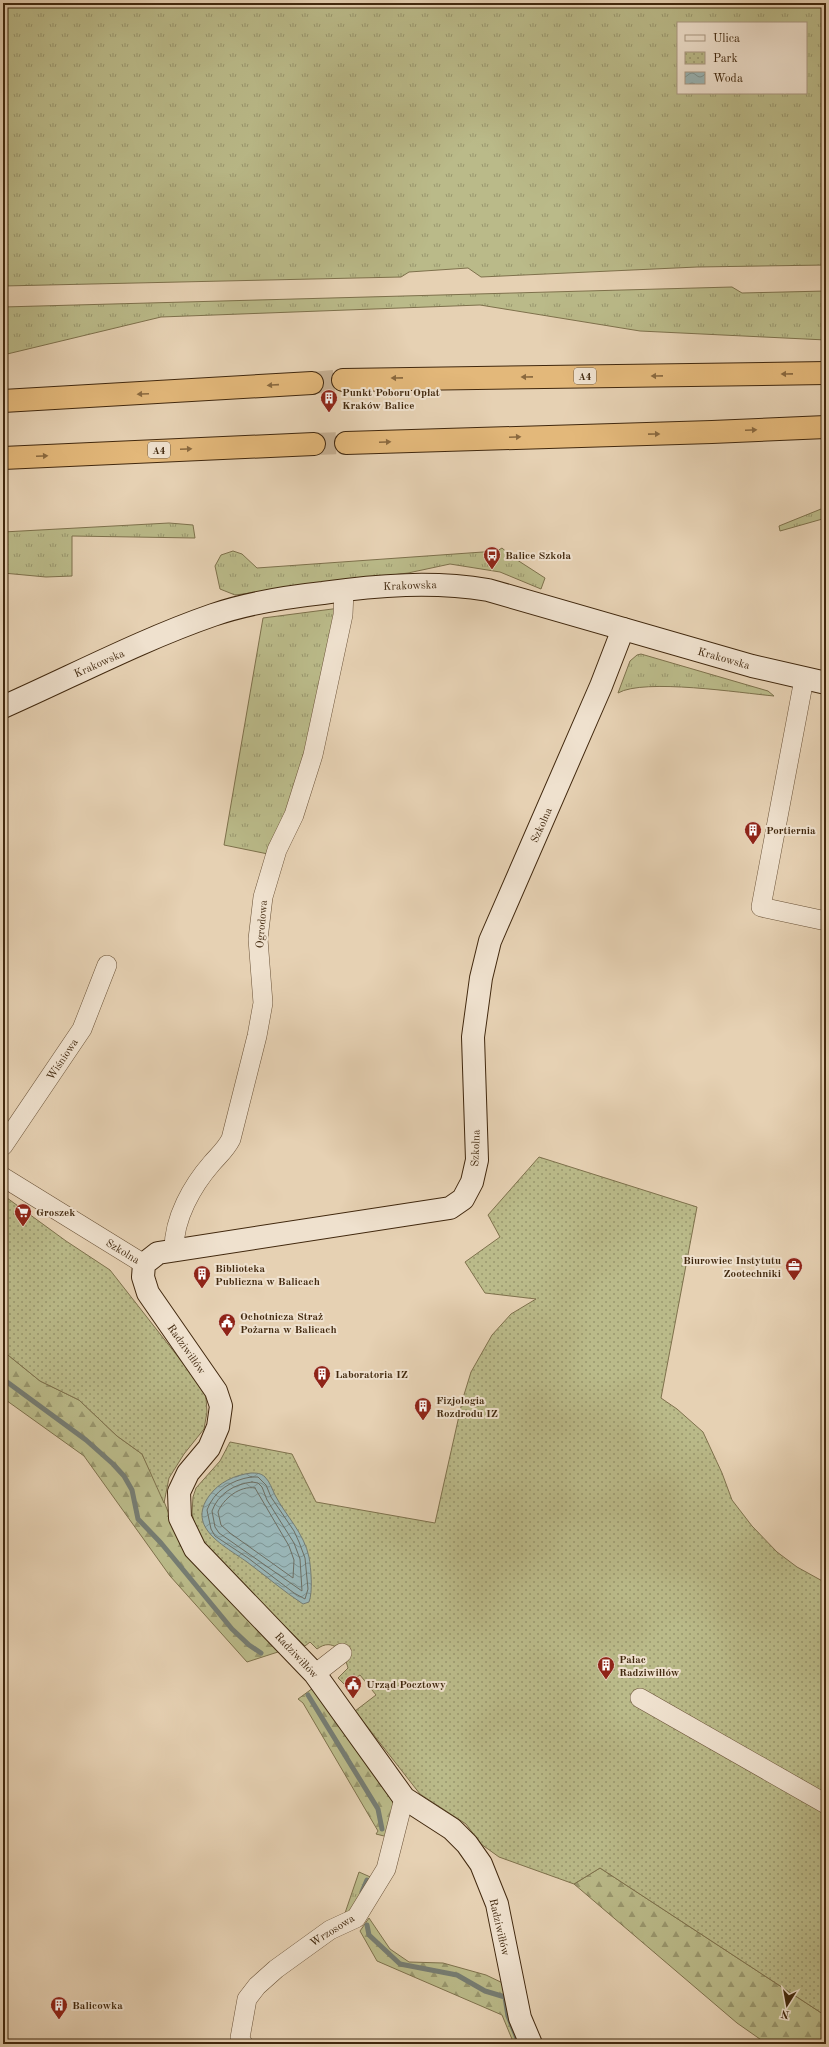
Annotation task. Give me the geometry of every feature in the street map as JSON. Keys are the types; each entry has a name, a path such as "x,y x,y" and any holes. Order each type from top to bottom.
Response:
{"highway":[{"name":"A4","path":"343,380 376,378 826,373"},
{"path":"3,401 312,383"},
{"path":"346,443 826,427"},
{"name":"A4","path":"3,458 314,444"}],"street":[{"name":"Krakowska","path":"3,707 107,658 213,615 272,600 394,585 444,584 463,586 516,597 752,666 826,683"},
{"name":"Ogrodowa","path":"174,1249 176,1232 191,1191 212,1163 227,1148 231,1139 257,1036 263,1003 258,939 263,897 277,850 294,815 313,755 343,615 344,590"},
{"name":"Szkolna","path":"3,1177 144,1264 158,1253 174,1249 252,1239 450,1208 463,1199 472,1182 477,1160 473,1037 481,978 490,941 601,686 623,629"},
{"path":"804,679 761,907 826,921"},
{"name":"Wiśniowa","path":"3,1146 82,1029 107,965"},
{"name":"Radziwiłłów","path":"144,1264 143,1278 148,1293 216,1391 221,1406 218,1427 209,1448 188,1473 179,1492 180,1518 195,1549 315,1674 404,1798 452,1829 468,1844 481,1864 497,1904 520,2018 531,2044"},
{"path":"315,1674 342,1653"},
{"path":"640,1698 826,1804"},
{"name":"Wrzosowa","path":"243,2044 240,2038 247,1999 257,1986 276,1969 330,1930 356,1918 386,1868 404,1798"}],"green space":[{"path":"3,3 826,3 826,265 697,267 481,277 468,268 409,272 401,277 3,286"},
{"path":"732,287 742,293 826,291 826,340 640,331 480,305 161,317 3,355 3,307"},
{"path":"826,507 826,518 780,531 779,526"},
{"path":"169,523 193,525 195,538 72,536 72,576 46,577 3,573 3,532"},
{"path":"502,548 511,556 545,578 541,589 500,572 450,564 408,573 235,595 220,589 215,566 221,555 233,551 242,554 257,568 497,551"},
{"path":"340,608 304,773 268,854 224,845 263,618"},
{"path":"641,654 768,691 774,696 670,687 631,689 618,693 630,661 637,655"},
{"path":"539,1157 697,1207 661,1398 677,1409 703,1432 722,1473 732,1500 752,1526 777,1552 797,1567 826,1583 826,2016 600,1868 574,1884 499,1857 481,1844 466,1824 420,1794 355,1711 376,1695 360,1675 345,1685 338,1678 348,1668 341,1652 337,1648 328,1645 317,1649 310,1642 305,1646 221,1563 202,1539 194,1522 192,1513 193,1497 196,1488 220,1461 230,1442 292,1454 316,1502 435,1523 463,1398 471,1372 492,1335 511,1314 536,1299 485,1293 465,1262 500,1237 488,1215"},
{"path":"3,1195 66,1241 110,1270 193,1376 205,1384 207,1412 204,1429 184,1454 169,1478 164,1503 142,1454 117,1436 79,1400 40,1381 3,1351"},
{"path":"3,1351 40,1381 79,1400 117,1436 142,1454 158,1486 181,1545 228,1600 281,1651 247,1662 170,1576 84,1456 3,1398"},
{"path":"313,1688 395,1804 388,1837 376,1834 378,1831 303,1703 298,1699"},
{"path":"600,1868 826,2016 826,2044 767,2044 737,2023 574,1884"},
{"path":"359,1872 375,1879 360,1907 344,1916"},
{"path":"369,1918 390,1949 409,1962 443,1963 486,1975 507,1985 526,2044 514,2044 502,2015 377,1961 360,1931"}],"water":[{"path":"251,1473 260,1474 270,1483 279,1503 307,1548 311,1586 309,1602 303,1604 288,1594 247,1562 219,1543 205,1527 202,1518 203,1507 213,1491 228,1480 239,1475"}],"waterway":[{"path":"3,1379 86,1440 113,1464 124,1476 132,1490 138,1519 161,1543 232,1629 249,1645 261,1653"},
{"path":"308,1695 378,1809 382,1829"},
{"path":"362,1892 367,1880"},
{"path":"367,1925 369,1935 400,1964 457,1975 485,1991 505,1997 508,2016 519,2043"}],"tunnel":[{"path":"312,383 343,380"},
{"path":"314,444 346,443"}],"place":[{"name":"Punkt Poboru Opłat Kraków Balice","path":"329,413"},
{"name":"Balice Szkoła","path":"492,570"},
{"name":"Portiernia","path":"753,845"},
{"name":"Groszek","path":"23,1227"},
{"name":"Biurowiec Instytutu Zootechniki","path":"794,1281"},
{"name":"Biblioteka Publiczna w Balicach","path":"202,1289"},
{"name":"Ochotnicza Straż Pożarna w Balicach","path":"227,1337"},
{"name":"Laboratoria IZ","path":"322,1389"},
{"name":"Fizjologia Rozdrodu IZ","path":"423,1421"},
{"name":"Pałac Radziwiłłów","path":"606,1680"},
{"name":"Urząd Pocztowy","path":"353,1699"},
{"name":"Balicowka","path":"59,2020"}]}
